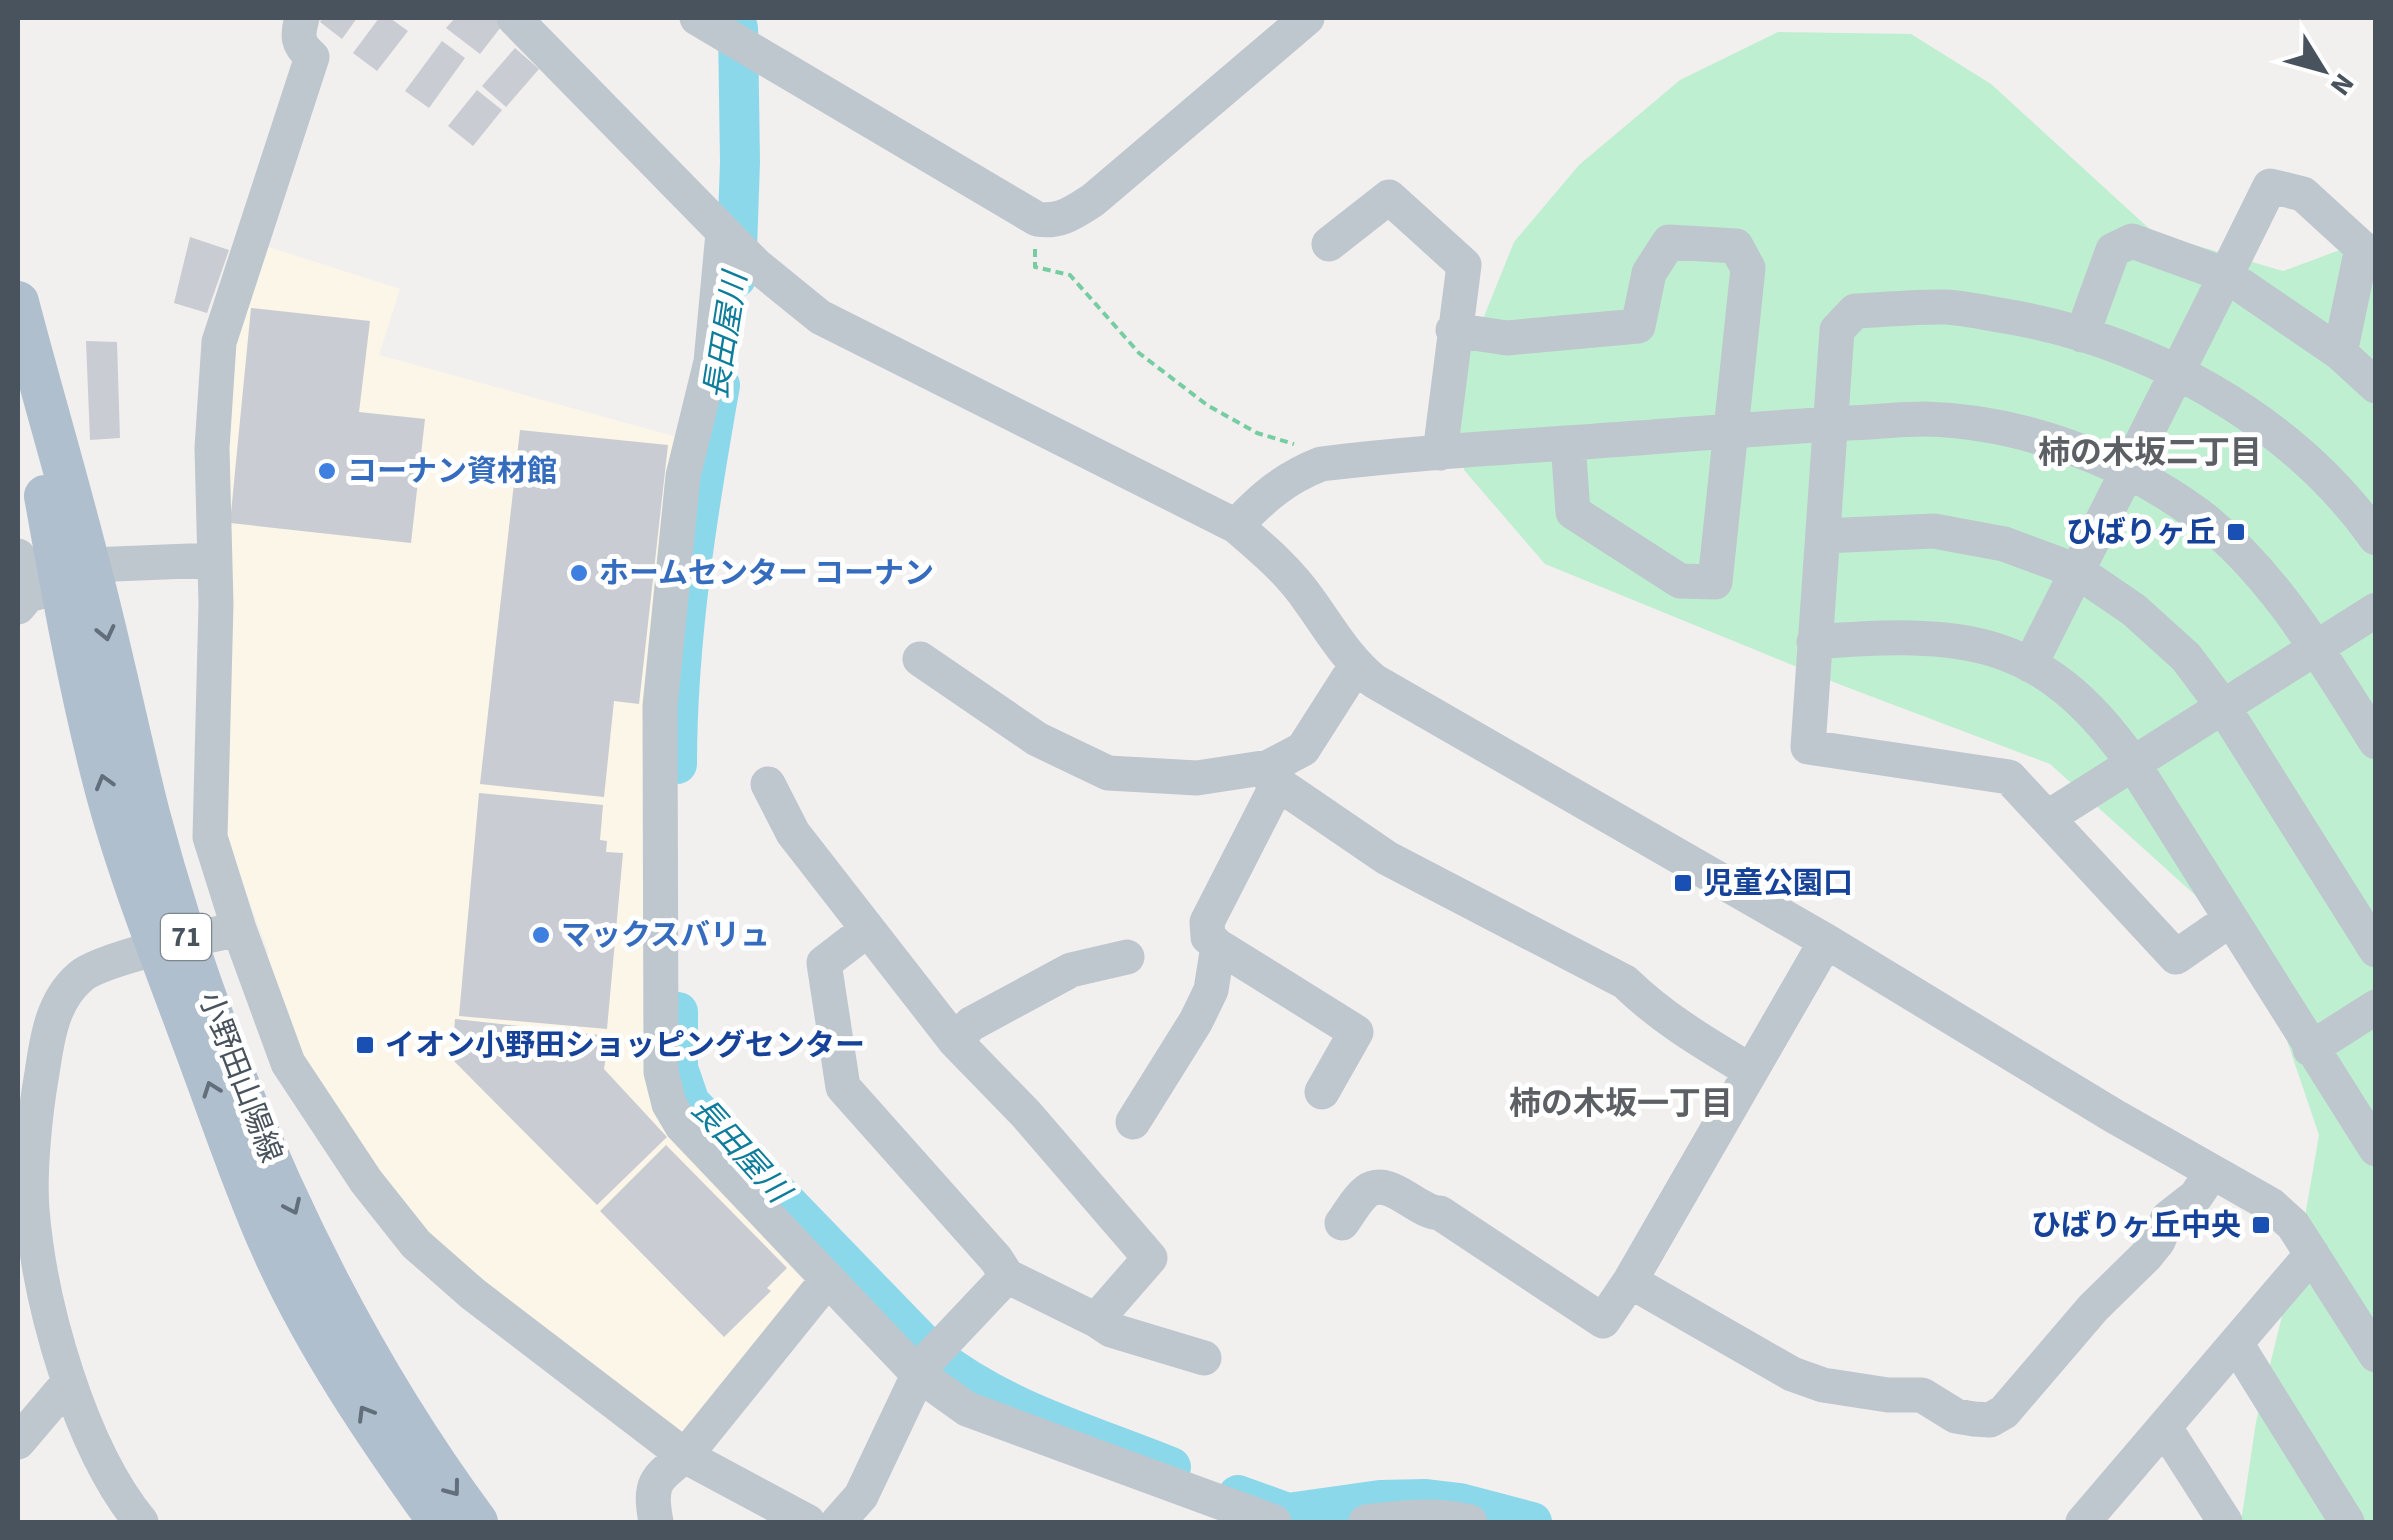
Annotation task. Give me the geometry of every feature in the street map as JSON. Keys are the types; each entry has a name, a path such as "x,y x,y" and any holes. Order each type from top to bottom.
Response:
{"main road":[{"name":"小野田山陽線","path":"18,302 49,588 150,816 173,944 270,1246 319,1338 391,1456 440,1522"},
{"name":"小野田山陽線","path":"18,324 28,386"},
{"name":"小野田山陽線","path":"173,944 319,1262 425,1452 477,1522"}],"street":[{"path":"302,18 300,46 312,57 219,342 212,448 216,604 210,837 240,930 288,1063 366,1180 416,1244 562,1364 685,1456 808,1522"},
{"path":"514,18 723,233 820,318 1236,526 1288,572 1356,666 1402,697 1826,941 2020,1060 2271,1205 2293,1225 2376,1356"},
{"path":"736,34 1036,219 1052,222 1093,200 1307,18"},
{"path":"2030,665 2270,186 2303,194 2362,248 2340,353"},
{"path":"1330,244 1389,196 1464,265 1440,453"},
{"path":"723,233 712,362 683,476 660,706 661,1072 669,1104 682,1126 827,1280 928,1361 966,1409 1274,1522"},
{"path":"2082,334 2113,250 2132,241 2226,276 2340,353 2376,386"},
{"path":"1453,330 1507,338 1638,326 1649,273 1669,242 1736,246 1748,268 1715,582 1680,581 1573,512 1568,443"},
{"path":"2231,920 2176,957 2009,777 1808,747 1837,330 1855,311 1948,307 2082,334 2177,372 2227,402 2299,455 2376,538"},
{"path":"1236,526 1266,494 1295,474 1321,464 1832,424 1926,419 1996,428 2082,452 2200,516 2269,584 2316,647 2376,742"},
{"path":"1824,536 1934,531 2004,544 2077,572 2165,636 2222,706 2376,950"},
{"path":"18,556 49,588 214,560"},
{"path":"2047,818 2376,610"},
{"path":"1814,642 1952,638 1980,644 2030,665 2075,695 2105,724 2132,762 2376,1150"},
{"path":"920,659 1037,739 1108,773 1197,778 1269,768 1303,749 1356,666"},
{"path":"1269,768 1274,791 1206,922 1208,938 1356,1032 1322,1092"},
{"path":"1269,768 1282,787 1387,858 1625,982 1686,1033 1750,1071"},
{"path":"768,784 793,833 955,1042 1026,1114 1150,1258 1096,1320"},
{"path":"142,1522 98,1450 68,1382 42,1274 32,1207 28,1093 58,1004 84,972 173,944 240,930"},
{"path":"867,930 824,964 844,1087 1007,1276 1111,1330 1204,1358"},
{"path":"1342,1224 1366,1192 1376,1187 1388,1188 1428,1213 1440,1213 1603,1321 1630,1281 1826,941"},
{"path":"1133,1122 1211,990 1218,946"},
{"path":"955,1042 972,1024 1071,970 1127,957"},
{"path":"2310,1049 2376,1007"},
{"path":"1630,1281 1792,1374 1850,1391 1922,1394 1956,1416 1990,1420 2004,1412 2093,1308 2146,1256 2168,1218 2196,1196 2212,1172"},
{"path":"2083,1522 2312,1254"},
{"path":"838,1522 861,1496 928,1361 1007,1276"},
{"path":"656,1522 652,1488 660,1474 685,1456 827,1280"},
{"path":"2237,1345 2343,1521"},
{"path":"18,1442 68,1382"},
{"path":"2165,1428 2225,1522"},
{"path":"1366,1522 1406,1517 1470,1522"}],"path":[{"path":"1036,219 1035,268 1070,274 1140,354 1208,406 1258,433 1341,462"}],"shaded area":[{"name":"イオン小野田ショッピングセンター","path":"262,245 400,289 379,355 677,437 661,1122 806,1284 671,1459 423,1267 240,963 269,954 226,838 228,351"}],"green space":[{"path":"1778,32 1911,34 1991,84 2154,233 2283,271 2375,237 2375,1522 2241,1522 2256,1422 2302,1234 2319,1135 2282,1026 2237,933 2050,764 1841,685 1545,564 1464,470 1456,386 1514,242 1579,165 1680,80"}],"building":[{"path":"323,18 357,18 342,39 320,22"},
{"path":"379,18 390,18 408,31 377,71 353,53"},
{"path":"455,18 496,18 504,23 480,54 446,28"},
{"path":"442,41 465,58 429,108 405,91"},
{"path":"515,48 539,69 506,107 482,86"},
{"path":"477,90 502,110 473,146 448,126"},
{"path":"190,237 229,250 207,313 174,303"},
{"name":"コーナン資材館","path":"251,308 370,321 359,412 425,419 411,543 230,523"},
{"path":"86,341 117,342 120,438 90,440"},
{"name":"ホームセンター コーナン","path":"520,430 668,445 639,704 614,701 604,797 480,784"},
{"name":"マックスバリュ","path":"479,793 603,805 600,840 607,841 606,852 623,853 607,1029 459,1016"},
{"path":"455,1019 609,1036 604,1069 667,1137 597,1205 452,1059"},
{"path":"666,1145 787,1268 767,1288 771,1291 724,1337 600,1211"}],"waterway":[{"name":"長田屋川","path":"734,18 738,28 740,162 736,278"},
{"name":"長田屋川","path":"677,764 685,621 720,385"},
{"name":"長田屋川","path":"678,1012 678,1068 690,1103 936,1357 1019,1407 1171,1467"},
{"name":"長田屋川","path":"1238,1495 1288,1513 1380,1500 1426,1499 1460,1503 1532,1522"}],"place":[{"name":"コーナン資材館","path":"327,471"},
{"name":"ひばりヶ丘","path":"2236,532"},
{"name":"ホームセンター コーナン","path":"579,573"},
{"name":"児童公園口","path":"1683,883"},
{"name":"マックスバリュ","path":"541,935"},
{"name":"イオン小野田ショッピングセンター","path":"365,1045"},
{"name":"ひばりヶ丘中央","path":"2261,1225"}],"district":[{"name":"柿の木坂二丁目","path":"2150,453"},
{"name":"柿の木坂一丁目","path":"1621,1104"}]}
